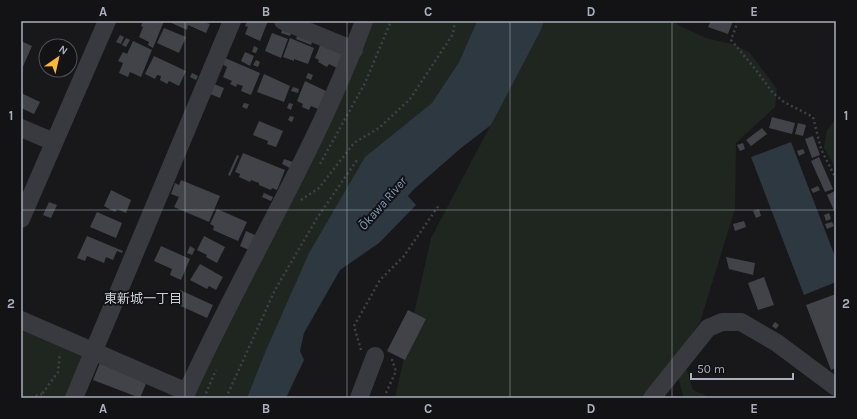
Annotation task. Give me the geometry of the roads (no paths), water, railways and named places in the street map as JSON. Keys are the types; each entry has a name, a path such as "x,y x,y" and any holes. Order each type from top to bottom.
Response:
{"street":[{"path":"21,219 107,21"},
{"path":"74,398 232,21"},
{"path":"282,21 354,50"},
{"path":"21,320 68,340 185,395 321,122 354,50 364,21"},
{"path":"21,128 54,142"},
{"path":"652,398 708,328 722,322 741,322 777,343 836,387"},
{"path":"359,398 375,356"}],"water":[{"name":"Ōkawa River","path":"477,21 544,21 541,30 491,125 461,148 413,190 408,196 416,205 379,243 340,270 304,333 300,351 304,360 286,398 247,398 263,357 309,253 365,157 432,103 459,62"},
{"path":"791,142 836,259 836,282 804,295 751,157"}],"district":[{"name":"東新城一丁目","path":"143,298"}]}
